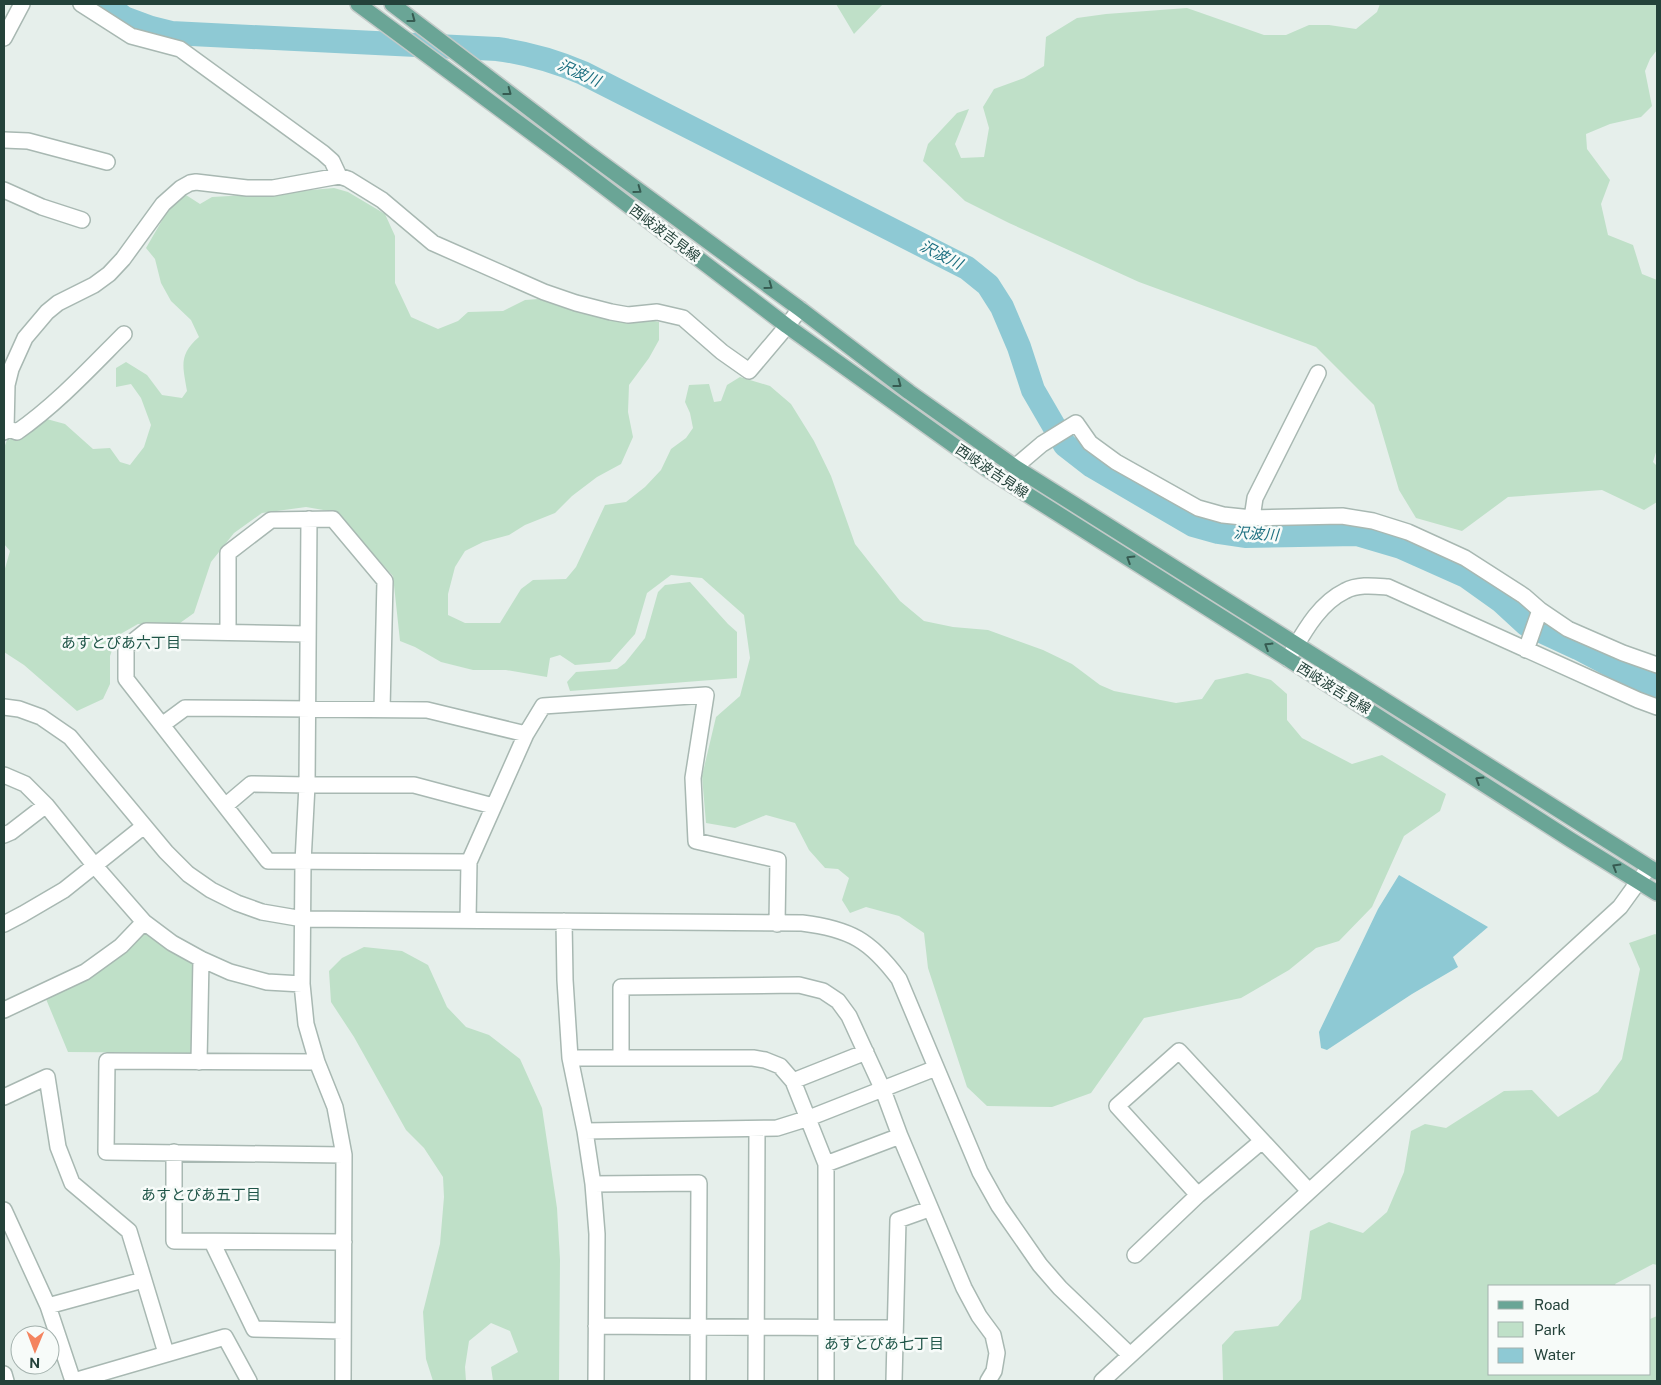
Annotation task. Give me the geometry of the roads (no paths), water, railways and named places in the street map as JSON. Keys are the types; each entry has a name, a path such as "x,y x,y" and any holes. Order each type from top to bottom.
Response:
{"main road":[{"name":"西岐波吉見線","path":"358,4 574,164 787,326 987,469 1657,893"},
{"name":"西岐波吉見線","path":"392,4 585,151 800,309 909,392 1015,467 1653,869"}],"street":[{"path":"4,38 22,4"},
{"path":"81,4 131,36 180,49 323,153 332,162 339,176"},
{"path":"4,140 28,141 107,162"},
{"path":"124,334 58,399 17,432 5,430 7,385 11,369 25,338 47,312 58,303 94,285 109,274 123,259 163,204 181,188 196,182 248,188 273,188 339,176 348,179 382,200 433,243 544,292 576,302 611,312 628,314 657,312 683,318 722,352 749,371 800,309"},
{"path":"4,190 42,207 82,220"},
{"path":"1252,518 1255,498 1318,373"},
{"path":"1015,467 1042,444 1076,423 1090,443 1116,462 1198,508 1223,515 1252,518 1342,516 1373,521 1465,558 1524,596 1539,614 1622,654 1657,665"},
{"path":"309,519 307,785 303,862 302,984 306,1024 335,1107 344,1155 343,1381"},
{"path":"228,632 228,553 270,520 333,519 385,581 382,709"},
{"path":"1288,659 1312,619 1346,590 1367,586 1388,587 1527,646 1638,700 1657,707"},
{"path":"1527,646 1539,614"},
{"path":"307,634 146,631 126,647 126,679 268,861 469,862"},
{"path":"468,920 469,862 526,734 543,706 706,694 693,778 696,841 778,860 777,924"},
{"path":"4,707 19,709 41,717 70,736 166,852 188,874 211,890 237,903 262,912 303,919 811,924 827,926 848,933 867,945 885,961 899,979 980,1172 1022,1241 1060,1288 1130,1355"},
{"path":"162,726 185,708 382,709 427,710 526,734"},
{"path":"4,775 25,784 46,805 95,866 144,922 172,943 230,972 268,982 302,984"},
{"path":"225,806 251,784 414,785 494,806"},
{"path":"4,835 11,832 46,805"},
{"path":"4,924 64,890 144,826"},
{"path":"1102,1381 1620,907 1639,881 1653,869"},
{"path":"4,1010 85,972 121,946 144,922"},
{"path":"564,922 565,980 570,1058 585,1131 593,1184 597,1234 596,1381"},
{"path":"199,1062 201,959"},
{"path":"621,1058 621,987 799,985 822,991 838,1001 849,1016 883,1090 929,1209 964,1288 993,1335 997,1353 994,1371 988,1381"},
{"path":"1198,1195 1117,1106 1179,1051 1309,1191"},
{"path":"793,1081 866,1052"},
{"path":"570,1058 753,1058 766,1060 780,1066 793,1081 826,1164 826,1381"},
{"path":"318,1062 107,1061 106,1152 344,1155"},
{"path":"585,1131 777,1128 809,1118 936,1068"},
{"path":"4,1097 46,1077 58,1147 72,1183 129,1231 166,1353"},
{"path":"756,1381 757,1129"},
{"path":"826,1164 900,1136"},
{"path":"1135,1255 1198,1195 1262,1141"},
{"path":"174,1152 174,1241 344,1242"},
{"path":"593,1184 699,1183 698,1381"},
{"path":"894,1381 898,1220 929,1209"},
{"path":"4,1210 48,1306 73,1381 225,1337 249,1381"},
{"path":"212,1242 254,1329 343,1331"},
{"path":"48,1306 144,1280"},
{"path":"596,1326 894,1328"},
{"path":"4,1374 6,1381"}],"water":[{"path":"1399,875 1488,927 1453,957 1458,967 1412,994 1327,1050 1321,1048 1319,1032 1378,909"}],"waterway":[{"name":"沢波川","path":"106,4 124,18 171,33 497,49 541,58 583,73 967,268 988,285 1002,307 1019,347 1033,390 1065,445 1092,466 1193,525 1218,532 1245,536 1357,534 1401,547 1466,576 1501,601 1526,624 1578,648 1633,677 1657,685"}],"district":[{"name":"あすとぴあ六丁目","path":"121,643"},
{"name":"あすとぴあ五丁目","path":"201,1195"},
{"name":"あすとぴあ七丁目","path":"884,1344"}]}
